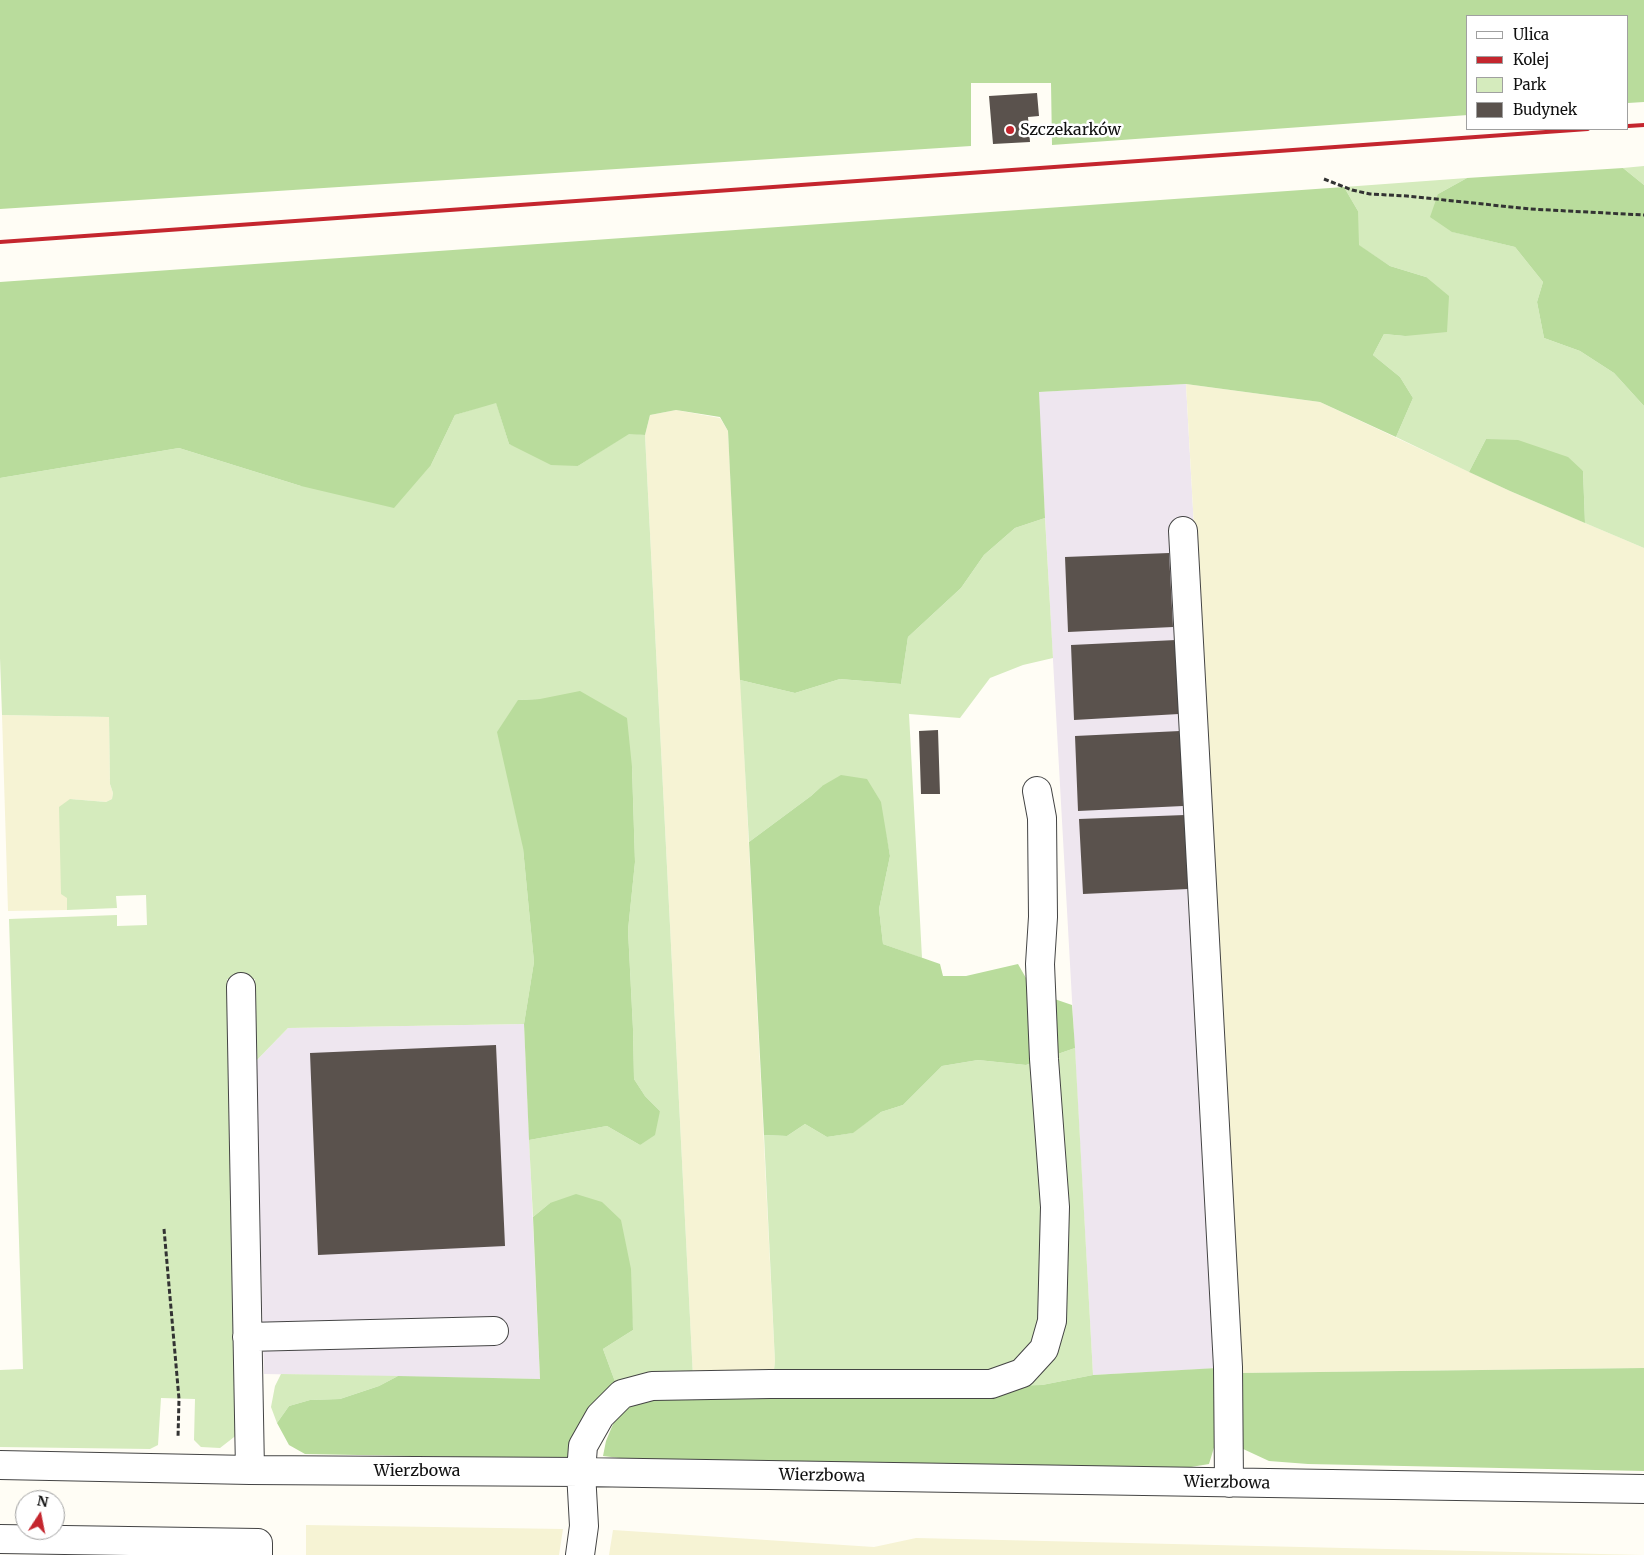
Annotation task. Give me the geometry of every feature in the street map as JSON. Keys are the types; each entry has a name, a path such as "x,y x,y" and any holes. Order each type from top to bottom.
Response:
{"street":[{"path":"1183,531 1228,1368 1229,1483"},
{"path":"580,1555 584,1526 581,1472 583,1446 600,1416 622,1394 652,1386 991,1384 1022,1373 1044,1349 1052,1321 1055,1206 1044,1059 1040,964 1043,917 1042,818 1037,791"},
{"path":"241,987 246,1337 250,1470"},
{"path":"246,1337 494,1331"},
{"name":"Wierzbowa","path":"0,1465 1644,1489"},
{"path":"0,1540 146,1548 258,1544 258,1555"}],"path":[{"path":"1324,179 1352,190 1370,194 1408,196 1530,209 1644,215"},
{"path":"164,1229 179,1399 177,1468"}],"shaded area":[{"path":"1186,384 1241,1367 1093,1375 1038,392"},
{"path":"1186,384 1320,402 1510,491 1644,548 1644,1368 1239,1373 1241,1367"},
{"path":"676,410 720,418 728,431 775,1362 773,1378 693,1377 645,435 650,415"},
{"path":"2,715 109,717 112,799 106,802 70,799 67,910 8,911"},
{"path":"524,1024 540,1379 264,1374 255,1062 288,1028"},
{"path":"306,1525 563,1529 559,1555 306,1555"},
{"path":"613,1530 874,1547 916,1538 1644,1555 609,1555"}],"green space":[{"path":"0,0 1644,0 1644,102 1629,103 1629,15 1466,15 1466,115 1052,145 1051,83 971,83 971,146 0,209"},
{"path":"1644,166 1644,185 1623,168"},
{"path":"1623,168 1644,185 1644,406 1614,373 1580,351 1544,338 1537,302 1543,282 1515,247 1452,232 1430,217 1438,194 1467,178"},
{"path":"1467,178 1438,194 1453,232 1515,247 1543,282 1537,302 1544,338 1580,351 1614,373 1644,406 1644,548 1585,523 1583,471 1486,439 1469,472 1396,437 1413,398 1400,377 1373,355 1384,334 1405,336 1426,277 1390,266 1358,245 1358,211 1344,187"},
{"path":"1344,187 1358,211 1359,245 1390,266 1426,277 1449,296 1447,332 1405,336 1384,334 1373,355 1400,377 1413,398 1396,437 1320,402 1186,384 1039,392 1045,518 1015,528 984,555 961,588 908,637 901,684 840,679 795,693 740,680 728,431 720,417 676,410 650,415 645,435 629,434 578,466 551,465 509,444 496,403 455,415 431,465 394,508 301,486 179,448 0,478 0,282"},
{"path":"496,402 509,444 578,466 629,433 645,435 693,1377 617,1387 603,1349 633,1330 631,1304 550,1203 533,1217 529,1140 607,1126 640,1145 660,1111 645,1096 634,1079 628,930 635,862 632,767 540,699 518,700 523,848 534,962 524,1024 288,1028 255,1062 255,979 227,979 245,1387 238,1434 220,1448 201,1447 194,1440 195,1399 161,1398 158,1445 150,1449 0,1447 0,1370 23,1369 9,919 117,915 117,926 147,925 146,895 116,896 117,908 67,910 67,898 61,894 59,807 70,799 106,802 112,799 109,717 2,715 0,658 0,478 179,448 301,486 431,465 455,415"},
{"path":"1486,439 1518,440 1568,457 1583,471 1585,523 1469,472"},
{"path":"1045,518 1053,658 1023,665 990,678 960,718 909,714 922,958 883,944 879,909 890,856 885,830 822,786 749,842 740,680 795,693 840,679 901,684 908,637 961,588 984,555 1015,528"},
{"path":"580,691 627,718 632,767 635,862 628,930 634,1079 645,1096 660,1111 655,1135 640,1145 607,1126 529,1140 524,1024 534,962 523,848 497,732 518,700 540,699"},
{"path":"841,775 867,779 881,802 890,856 879,909 883,944 940,964 943,976 966,976 1018,964 1034,992 1072,1005 1075,1048 1026,1065 978,1060 942,1066 903,1105 881,1112 853,1133 827,1137 805,1124 787,1136 764,1135 749,842 822,786"},
{"path":"1075,1048 1093,1375 1042,1385 935,1388 773,1378 775,1362 764,1135 787,1136 805,1124 827,1137 852,1133 881,1112 903,1105 942,1066 978,1060 1026,1065"},
{"path":"576,1194 602,1202 621,1220 631,1269 633,1330 603,1349 617,1387 569,1459 305,1454 289,1445 277,1423 289,1406 310,1400 340,1399 379,1386 398,1376 540,1379 533,1217 550,1203"},
{"path":"1217,1368 1214,1401 1216,1441 1209,1464 1185,1468 628,1459 603,1456 606,1441 618,1412 639,1402 676,1394 1042,1385 1093,1375"},
{"path":"1644,1368 1644,1471 1308,1464 1269,1461 1241,1448 1239,1373"},
{"path":"281,1374 398,1376 379,1386 340,1399 310,1400 289,1406 277,1423 271,1407 275,1386"}],"building":[{"name":"Szczekarków","path":"1037,93 1039,116 1028,117 1030,142 993,144 989,96"},
{"path":"1169,553 1173,627 1068,632 1065,557"},
{"path":"1176,640 1179,714 1074,720 1071,645"},
{"path":"938,730 940,794 921,794 919,731"},
{"path":"1180,731 1183,806 1078,811 1075,736"},
{"path":"1185,815 1188,889 1083,894 1079,819"},
{"path":"496,1045 505,1246 318,1255 310,1053"}],"railway":[{"path":"1629,126 1644,125"},
{"path":"0,242 1574,130"}],"place":[{"name":"Szczekarków","path":"1010,130"}]}
